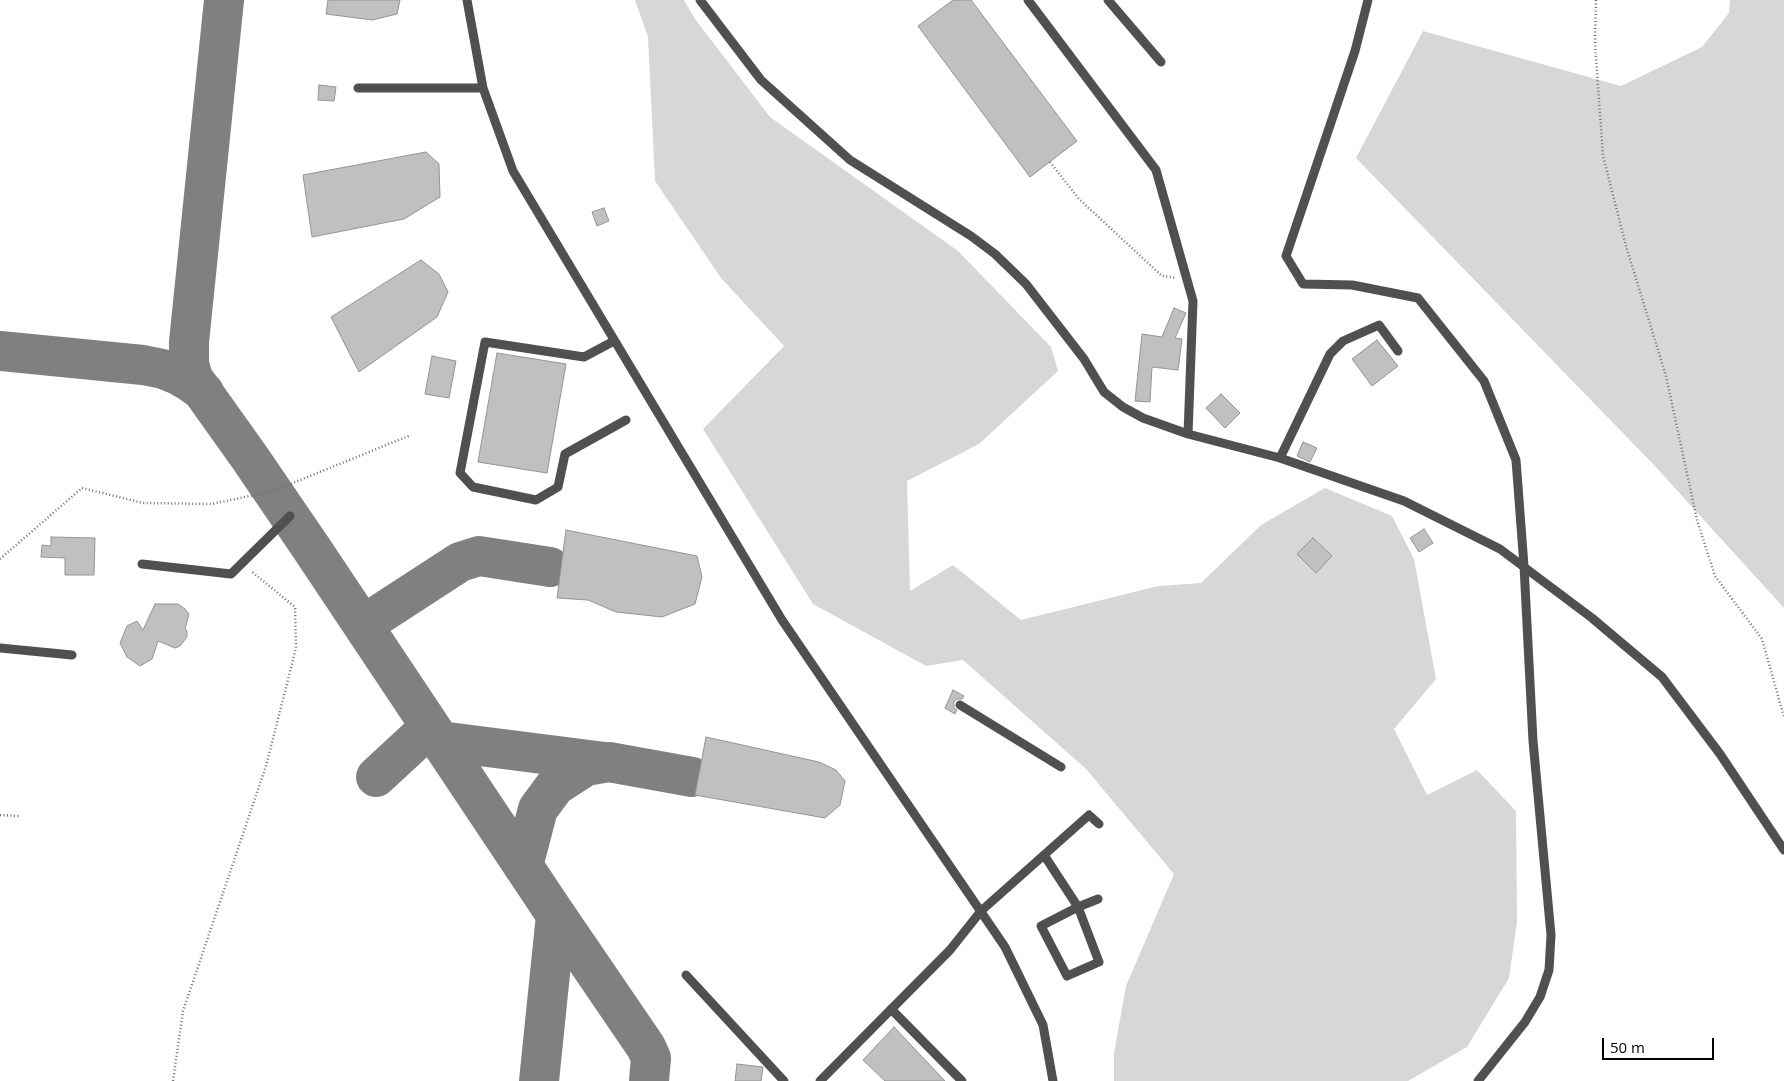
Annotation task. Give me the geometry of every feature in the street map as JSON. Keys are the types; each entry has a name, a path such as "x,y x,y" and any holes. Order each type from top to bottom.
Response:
{"lane":[{"path":"467,0 483,88 513,171 782,620 1005,947 1043,1025 1053,1081"},
{"path":"700,0 761,80 850,160 971,236 995,254 1014,272 1026,284 1084,358 1104,392 1123,407 1143,418 1188,434 1280,458 1404,501 1500,549 1592,618 1662,677 1720,754 1784,850"},
{"path":"1028,0 1156,170 1193,301 1188,434"},
{"path":"1108,0 1161,62"},
{"path":"1368,0 1355,51 1286,256 1303,284 1352,285 1418,298 1484,381 1516,460 1524,566 1533,741 1550,935 1549,970 1540,997 1525,1022 1478,1081"},
{"path":"358,88 483,88"},
{"path":"1280,458 1330,354 1343,341 1379,325 1398,351"},
{"path":"614,341 584,357 485,342 460,473 473,488 536,500 558,487 565,454 626,420"},
{"path":"142,564 231,574 290,516"},
{"path":"0,648 72,655"},
{"path":"960,705 1061,767"},
{"path":"820,1081 950,950 981,911 1089,815 1099,824"},
{"path":"1044,855 1078,907 1099,962 1067,976 1041,926 1078,907 1098,899"},
{"path":"686,975 784,1081"},
{"path":"891,1010 962,1081"}],"path":[{"path":"1596,0 1595,43 1603,156 1626,246 1666,376 1697,520 1715,576 1762,639 1784,717"},
{"path":"1050,162 1079,199 1162,276 1187,280"},
{"path":"0,559 82,488 142,503 212,504 273,491 411,434"},
{"path":"173,1081 183,1011 266,766 296,648 295,607 242,563"},
{"path":"0,815 20,816"}],"shaded area":[{"path":"635,0 684,0 695,19 770,117 958,251 1051,347 1058,371 979,444 907,481 910,591 953,565 1021,620 1158,586 1201,583 1261,525 1325,488 1392,516 1414,559 1436,679 1394,729 1427,795 1477,770 1516,811 1517,922 1509,978 1467,1047 1408,1081 1114,1081 1114,1053 1126,986 1174,874 1086,769 963,660 926,666 813,604 703,429 784,346 721,278 655,181 648,37"},
{"path":"1730,0 1784,0 1784,608 1653,464 1356,158 1423,31 1621,86 1702,47 1729,13"}],"building":[{"path":"328,0 400,0 397,14 372,20 326,14"},
{"path":"953,0 971,0 1077,141 1030,177 918,26"},
{"path":"319,85 336,87 334,101 318,100"},
{"path":"426,152 439,164 440,197 404,219 312,237 303,175"},
{"path":"604,208 609,221 597,226 592,212"},
{"path":"421,260 439,274 448,292 437,317 359,372 331,317"},
{"path":"1174,308 1186,313 1175,338 1182,339 1178,370 1152,367 1150,402 1135,401 1142,334 1162,337"},
{"path":"1377,340 1398,366 1372,386 1352,359"},
{"path":"497,353 566,364 547,473 478,462"},
{"path":"432,356 456,361 449,398 425,394"},
{"path":"1221,394 1240,413 1225,428 1206,408"},
{"path":"1303,442 1317,448 1310,462 1297,456"},
{"path":"1424,529 1433,543 1419,552 1410,538"},
{"path":"566,530 697,556 702,577 695,604 662,617 616,612 588,600 557,598"},
{"path":"51,537 95,538 94,575 65,575 65,558 41,557 42,545 51,546"},
{"path":"1313,538 1332,556 1316,573 1297,554"},
{"path":"155,604 178,604 185,609 189,614 185,629 187,637 180,646 175,648 158,641 152,659 140,666 127,657 120,643 127,626 137,621 143,630"},
{"path":"953,690 964,696 962,699 957,699 954,702 954,708 957,710 955,714 945,708"},
{"path":"706,737 819,762 836,770 845,781 840,805 825,818 695,795"},
{"path":"894,1027 945,1081 885,1081 863,1060"},
{"path":"737,1064 763,1067 761,1081 735,1081"}],"taxiway":[{"path":"224,0 189,342 189,364 193,378 312,549 556,915 539,1081"},
{"path":"0,351 143,365 163,369 178,375 204,392"},
{"path":"363,625 460,562 479,556 550,567"},
{"path":"376,777 430,727"},
{"path":"440,741 605,762"},
{"path":"523,866 538,809 555,786 586,766 609,762 692,777"},
{"path":"556,915 646,1047 651,1058 649,1081"}]}
